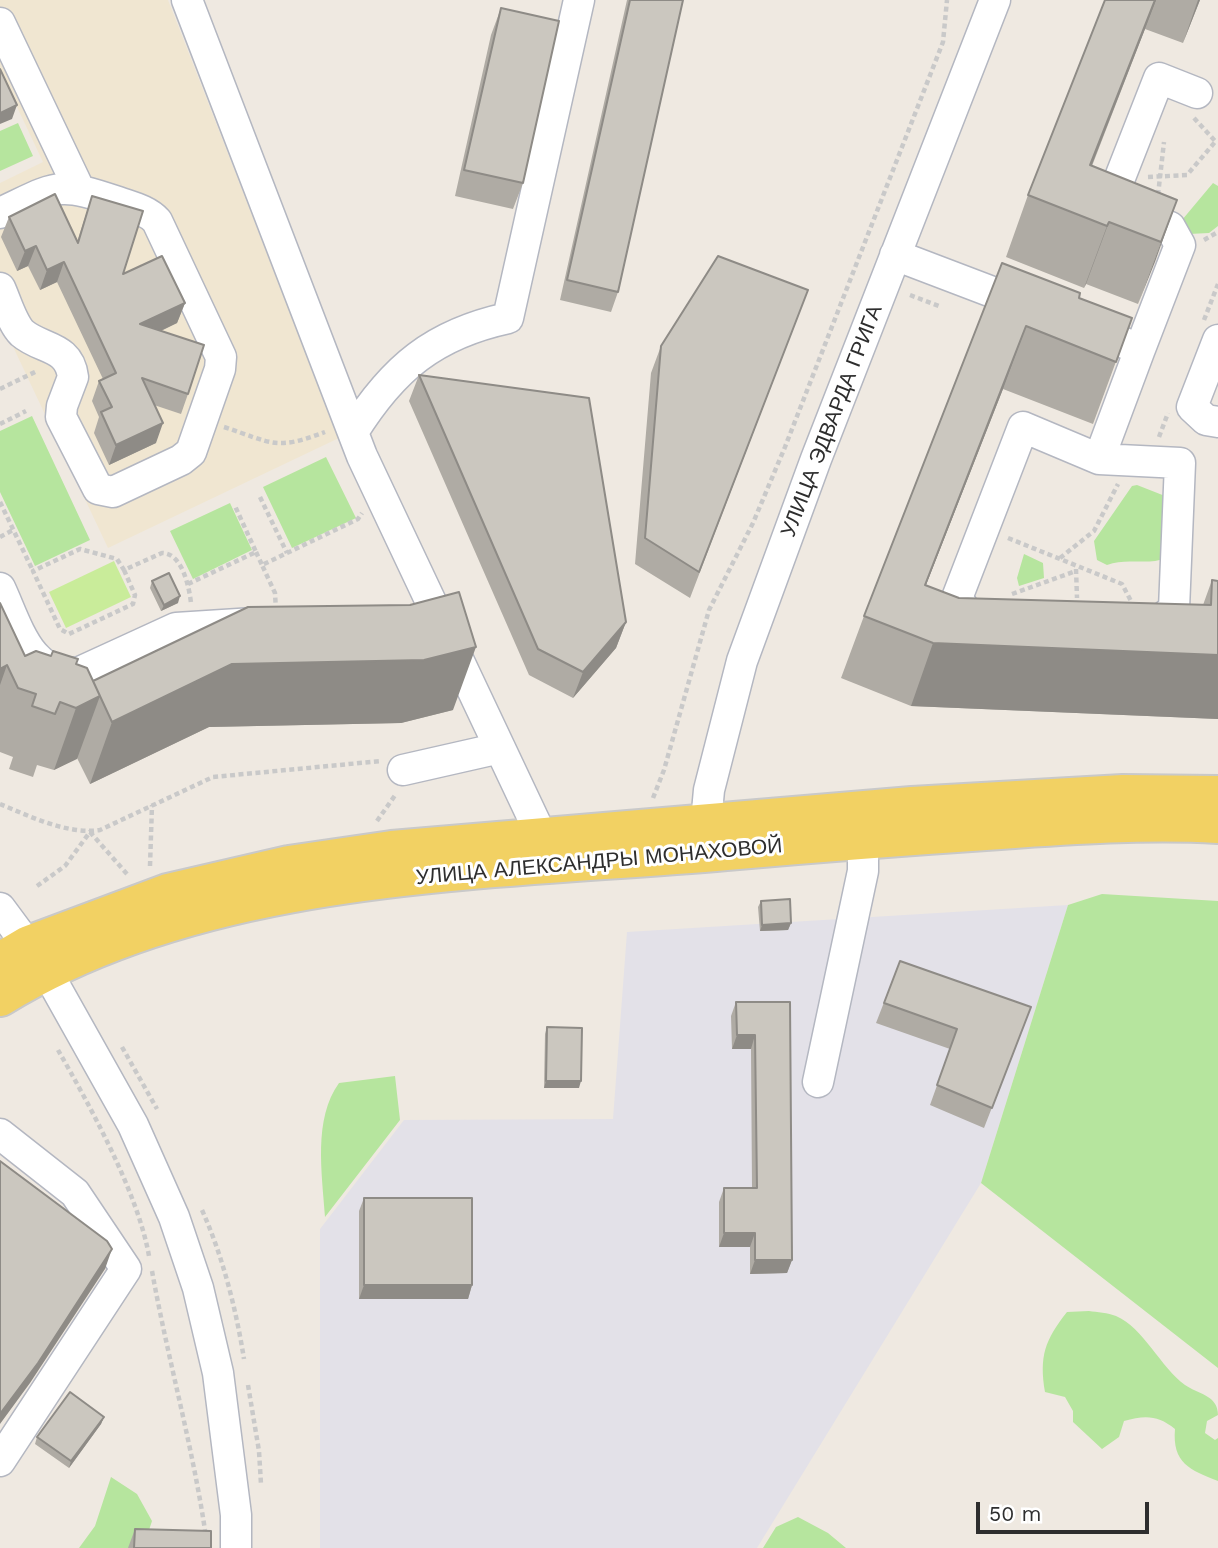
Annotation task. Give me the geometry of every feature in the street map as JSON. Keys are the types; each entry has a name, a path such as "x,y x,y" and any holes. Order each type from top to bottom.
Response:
{"main road":[{"name":"УЛИЦА АЛЕКСАНДРЫ МОНАХОВОЙ","path":"25,959 294,893 704,838 1044,798 1218,794"},
{"name":"УЛИЦА АЛЕКСАНДРЫ МОНАХОВОЙ","path":"0,997 25,959 168,893 240,875 392,850 542,837 863,839 1098,825 1218,824"}],"street":[{"path":"187,0 344,430 421,614 500,748 542,837"},
{"path":"344,430 418,355 452,334 508,318 579,0"},
{"name":"УЛИЦА ЭДВАРДА ГРИГА","path":"704,838 709,790 742,661 895,255 995,0"},
{"path":"0,23 79,189"},
{"path":"1099,459 1180,245 1170,227 1110,203 1159,78 1193,103"},
{"path":"0,213 55,189 79,189 144,211 160,227 221,357 220,369 195,444 187,456 113,492 98,489 61,417 62,406 73,377 69,364 59,350 20,330 0,288"},
{"path":"895,255 1140,349"},
{"path":"1218,341 1192,407 1206,420 1218,422"},
{"path":"1023,427 1099,459 1130,460 1180,463 1174,609 1150,627 971,619 957,598 1023,427"},
{"path":"0,588 33,656 44,666 62,673 79,672 163,632 194,624 277,622"},
{"path":"403,770 500,748"},
{"path":"818,1082 863,871 863,839"},
{"path":"0,908 25,959 133,1125 174,1217 198,1288 218,1373 236,1515 236,1548"},
{"path":"0,1134 75,1193 126,1269 0,1461"}],"path":[{"path":"653,798 664,770 709,610 753,523 790,435 943,42 947,0"},
{"path":"1122,173 1144,177 1187,175 1217,142 1193,103"},
{"path":"1147,217 1161,189 1158,176 1165,136"},
{"path":"910,295 939,306"},
{"path":"0,389 27,376"},
{"path":"0,424 26,411"},
{"path":"203,420 281,445 344,430"},
{"path":"1059,558 1094,531 1130,460"},
{"path":"260,497 287,553"},
{"path":"0,502 60,629 69,634 133,604 135,593 117,559 82,549 33,571"},
{"path":"235,506 275,593 277,622"},
{"path":"262,565 358,519 361,509"},
{"path":"984,528 1059,558 1076,568 1122,584 1144,626"},
{"path":"0,537 13,530"},
{"path":"124,570 165,552 174,556 188,584 194,624"},
{"path":"188,584 256,552"},
{"path":"965,611 1076,568"},
{"path":"1076,568 1078,624"},
{"path":"37,886 65,866 90,832 221,775 385,760 403,770 396,795 374,823"},
{"path":"0,804 50,822 90,832 127,874"},
{"path":"150,866 152,805"},
{"path":"58,1050 86,1099 145,1228 173,1384 195,1463 208,1548"}],"shaded area":[{"path":"0,0 168,0 339,438 108,548 0,319 0,183 43,162 0,71"},
{"path":"1068,905 981,1183 757,1548 320,1548 320,1229 404,1120 613,1119 627,932"}],"green space":[{"path":"18,123 33,156 0,171 0,131"},
{"path":"1213,183 1218,186 1218,226 1209,233 1189,234 1182,220"},
{"path":"32,416 90,540 35,566 0,492 0,431"},
{"path":"326,457 356,518 292,548 263,487"},
{"path":"1137,485 1165,496 1166,558 1107,565 1097,560 1094,541 1132,486"},
{"path":"230,503 252,550 193,579 170,531"},
{"path":"1024,554 1043,563 1044,578 1019,586 1017,578"},
{"path":"114,561 131,597 66,628 49,592"},
{"path":"1102,894 1218,901 1218,1368 981,1183 1068,905"},
{"path":"395,1076 400,1120 325,1217 321,1147 325,1113 331,1097 339,1083"},
{"path":"1089,1311 1113,1315 1126,1321 1176,1378 1215,1403 1218,1415 1207,1421 1205,1433 1215,1440 1218,1438 1218,1481 1185,1464 1177,1450 1175,1429 1163,1421 1145,1417 1124,1421 1119,1437 1102,1449 1073,1422 1073,1411 1065,1397 1045,1392 1045,1349 1053,1331 1067,1312"},
{"path":"111,1477 137,1494 152,1521 143,1548 79,1548 95,1526"},
{"path":"798,1517 828,1533 846,1548 763,1548 776,1527"}],"building":[{"path":"630,0 683,0 618,292 567,280"},
{"path":"1105,0 1155,0 1090,165 1177,200 1161,242 1109,222 1107,226 1028,195"},
{"path":"501,8 559,21 523,183 464,170"},
{"path":"0,69 17,105 0,113"},
{"path":"55,194 78,243 92,196 143,211 123,274 162,256 185,303 140,324 204,345 188,394 142,378 163,423 116,445 101,412 112,407 99,381 116,373 64,262 47,270 36,246 25,251 9,217"},
{"path":"718,256 808,290 699,572 645,538 661,346"},
{"path":"1002,263 1080,293 1079,298 1132,318 1116,362 1026,326 925,585 959,598 1211,605 1212,580 1218,581 1218,655 933,643 864,616"},
{"path":"419,375 589,398 626,622 583,672 538,649"},
{"path":"169,573 180,596 164,605 152,581"},
{"path":"459,592 476,647 424,660 232,664 112,722 93,681 248,607 410,605"},
{"path":"0,603 25,656 36,651 51,656 53,651 78,659 76,664 87,668 100,696 76,708 60,702 55,714 32,706 36,694 18,688 7,665 0,669"},
{"path":"790,899 791,923 762,925 761,901"},
{"path":"900,961 1031,1007 992,1108 937,1085 957,1029 884,1003"},
{"path":"736,1002 790,1002 792,1260 755,1260 755,1233 724,1233 724,1188 757,1188 755,1035 737,1035"},
{"path":"547,1027 582,1028 581,1081 546,1081"},
{"path":"0,1161 107,1241 112,1249 38,1363 0,1414"},
{"path":"364,1198 472,1198 472,1285 364,1285"},
{"path":"70,1392 104,1417 71,1461 37,1437"},
{"path":"135,1529 211,1531 211,1548 134,1548"}]}
